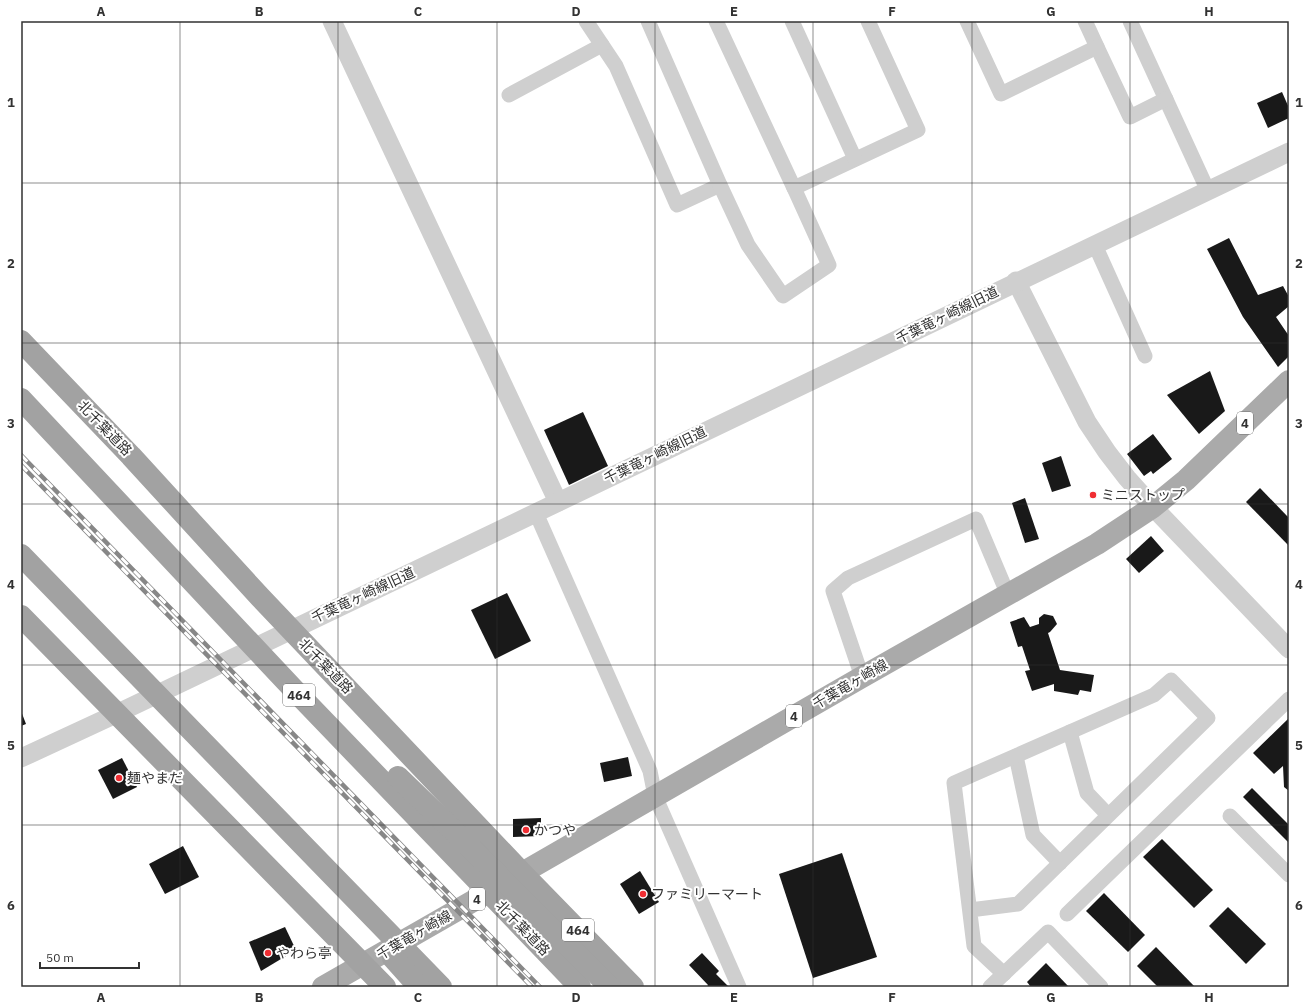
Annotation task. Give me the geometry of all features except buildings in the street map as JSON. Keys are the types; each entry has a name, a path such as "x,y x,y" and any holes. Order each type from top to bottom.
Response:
{"highway":[{"name":"北千葉道路","path":"21,342 131,456 283,633 518,876 633,987"},
{"name":"北千葉道路","path":"21,399 299,695 580,987"},
{"path":"21,555 441,987"},
{"path":"21,616 121,711 367,962 385,987"},
{"path":"299,695 342,724 458,835 610,987"},
{"path":"236,775 257,804 419,987"}],"main road":[{"name":"千葉竜ヶ崎線","path":"323,987 862,677 1097,544 1153,507 1186,480 1289,381"}],"street":[{"path":"586,21 616,66 677,205 720,185"},
{"path":"648,21 748,245 783,296 829,265 716,21"},
{"path":"792,21 856,159"},
{"path":"794,188 918,130 868,21"},
{"path":"967,21 1001,94 1097,47"},
{"path":"1085,21 1130,117 1166,99"},
{"path":"1130,21 1208,191"},
{"path":"335,23 558,502"},
{"path":"509,95 602,45"},
{"name":"千葉竜ヶ崎線旧道","path":"21,758 536,513 1016,281 1095,245 1289,152"},
{"path":"1095,245 1145,356"},
{"path":"1016,281 1087,422 1107,452 1127,478 1153,507 1289,650"},
{"path":"536,513 650,771 655,796 739,987"},
{"path":"862,677 833,591 848,578 976,519 1008,595"},
{"path":"970,910 1018,904 1208,718 1171,680 1154,695 954,783 974,946 1004,974"},
{"path":"1067,914 1289,699"},
{"path":"1070,732 1087,793 1108,816"},
{"path":"1016,756 1033,835 1060,863"},
{"path":"1230,816 1289,875"},
{"path":"990,987 1048,932 1101,987"}],"railway":[{"path":"21,455 540,987"},
{"path":"21,465 532,987"}],"place":[{"name":"ミニストップ","path":"1093,495"},
{"name":"麺やまだ","path":"119,778"},
{"name":"かつや","path":"526,830"},
{"name":"ファミリーマート","path":"643,894"},
{"name":"やわら亭","path":"268,953"}]}
